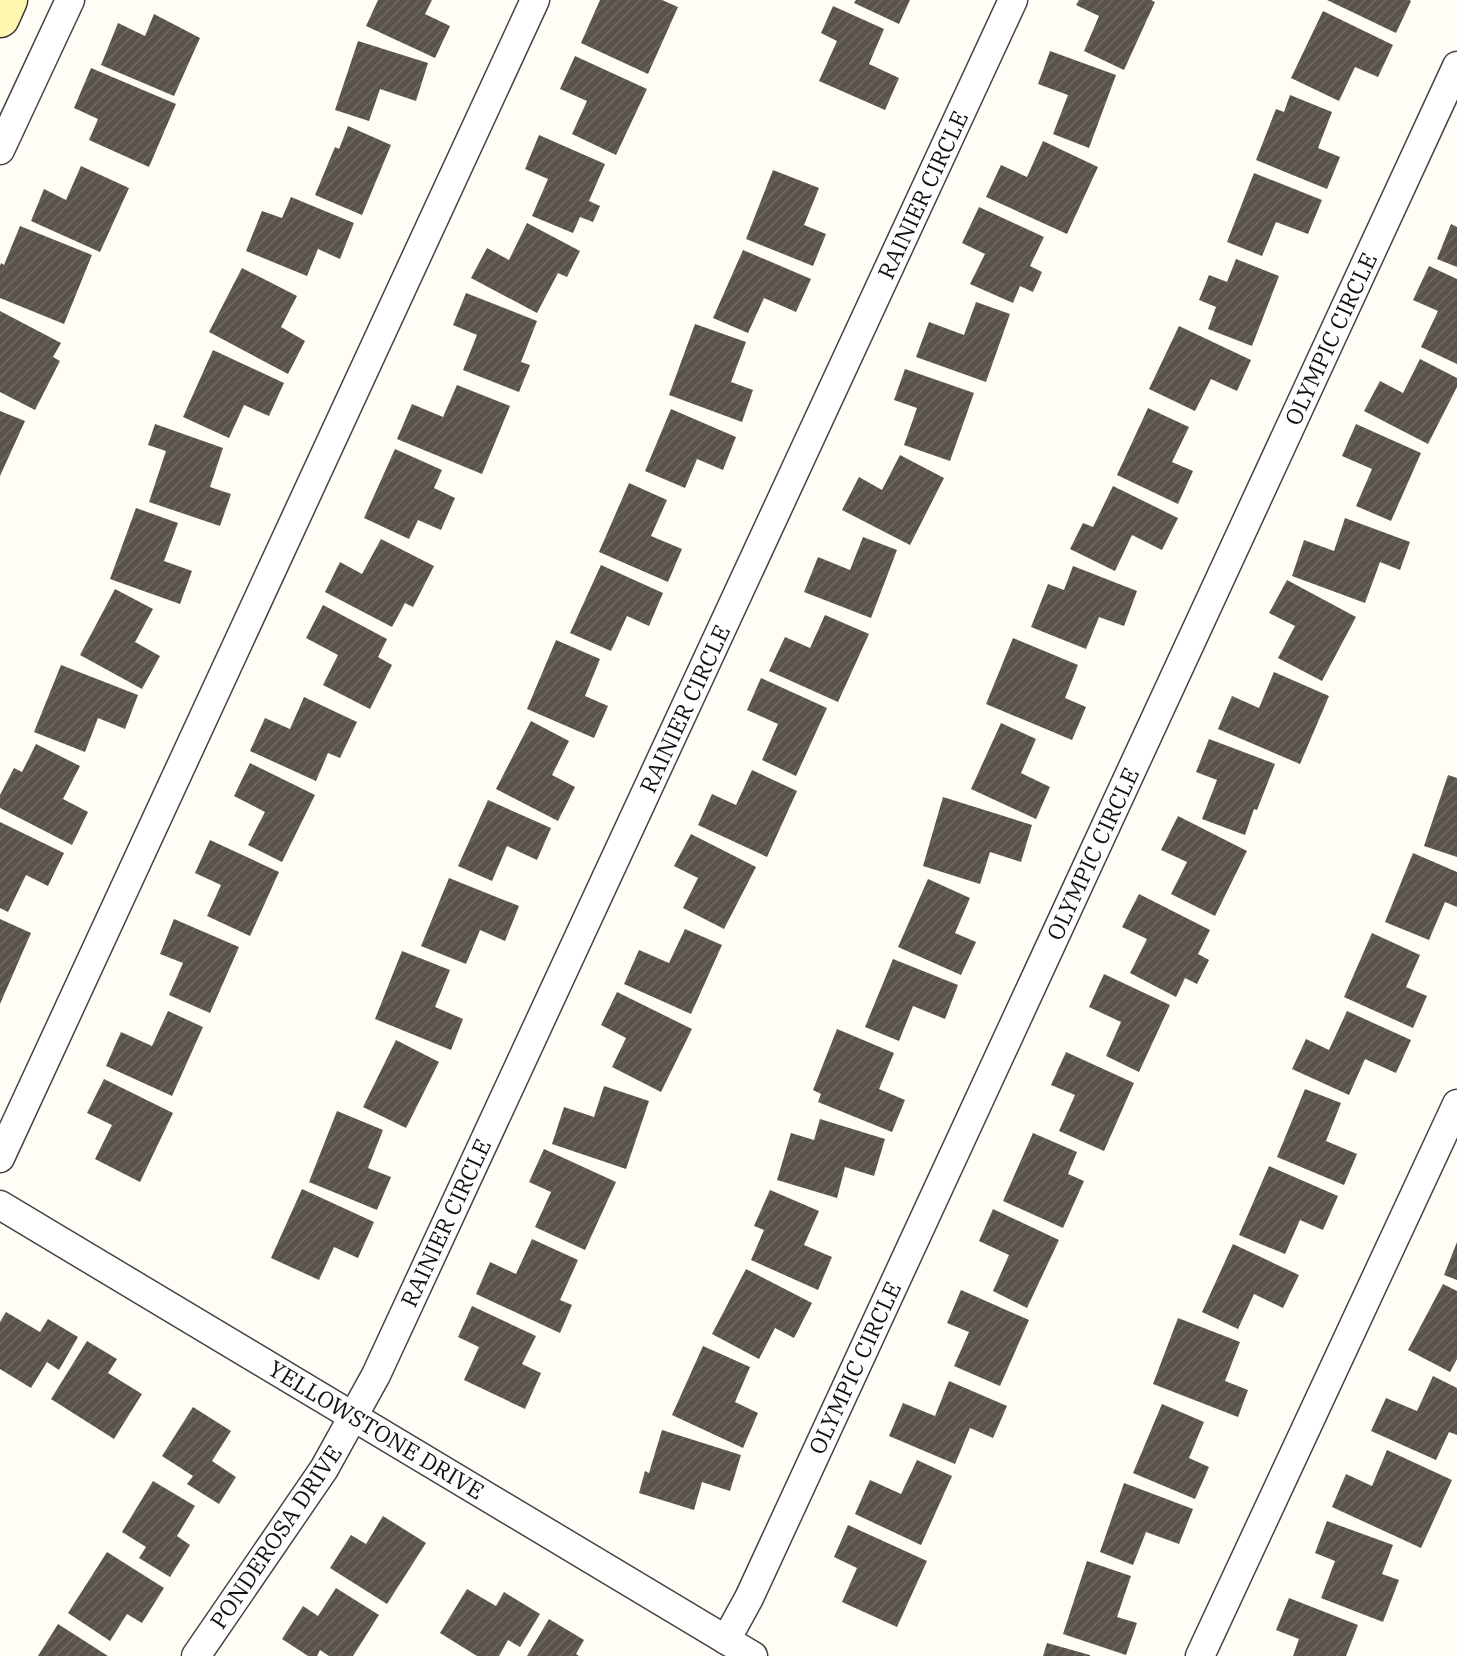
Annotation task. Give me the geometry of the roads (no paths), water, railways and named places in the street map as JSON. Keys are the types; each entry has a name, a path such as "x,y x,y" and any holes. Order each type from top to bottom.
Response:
{"main road":[{"path":"0,18 8,0"}],"street":[{"path":"0,150 70,0"},
{"path":"0,1158 535,0"},
{"name":"RAINIER CIRCLE","path":"354,1417 376,1376 1013,0"},
{"name":"OLYMPIC CIRCLE","path":"726,1640 749,1598 1457,66"},
{"path":"1200,1656 1457,1104"},
{"name":"YELLOWSTONE DRIVE","path":"0,1205 753,1656"},
{"name":"PONDEROSA DRIVE","path":"196,1656 324,1469 354,1417"}]}
